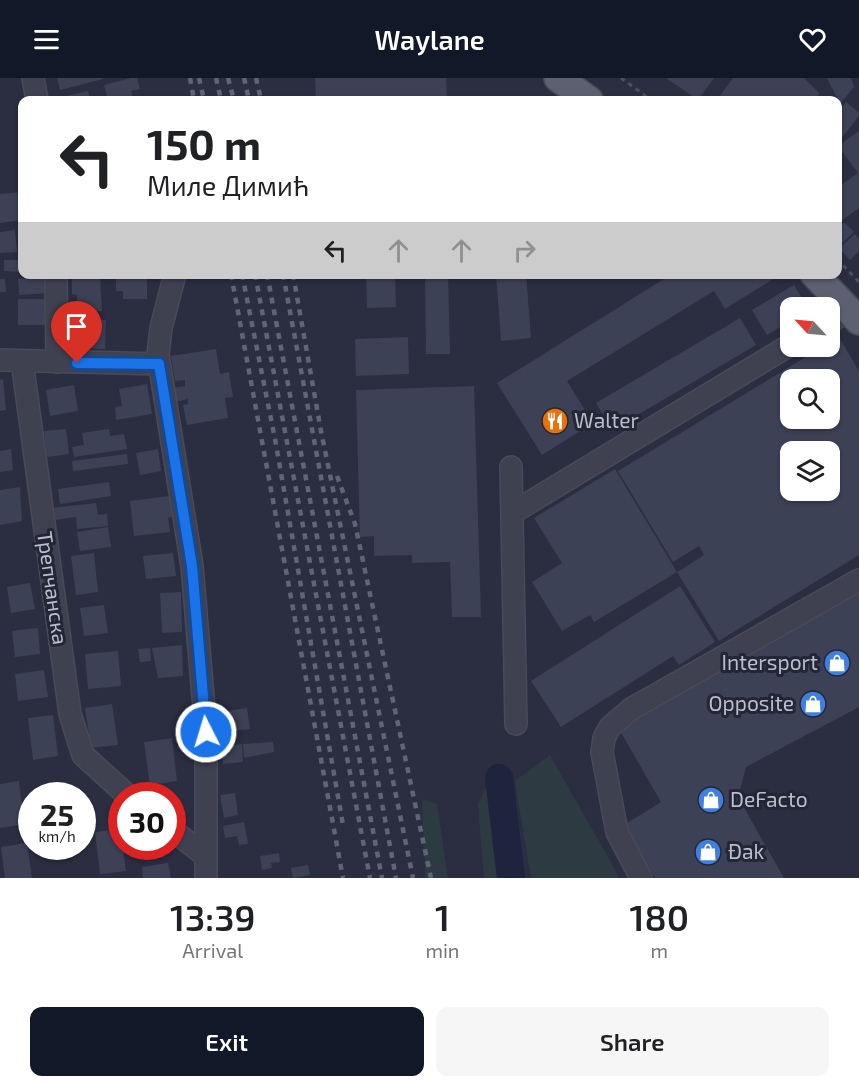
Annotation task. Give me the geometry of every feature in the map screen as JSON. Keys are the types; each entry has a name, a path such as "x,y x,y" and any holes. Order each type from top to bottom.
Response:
{"main road":[{"path":"558,78 583,96"},
{"path":"818,279 846,318"}],"street":[{"path":"33,78 36,96"},
{"path":"56,279 57,362"},
{"path":"174,279 161,328 159,364 192,566 206,732 206,878"},
{"path":"512,513 780,351"},
{"path":"0,360 159,364"},
{"name":"Трепчанска","path":"22,361 70,714 83,755 94,768 112,782"},
{"path":"511,467 516,724"},
{"path":"641,878 617,832 602,752 604,738 610,727 631,709 859,580"},
{"path":"186,841 206,856"}],"path":[{"path":"621,78 646,96"},
{"path":"842,264 859,282"}],"shaded area":[{"path":"550,755 619,878 531,878 515,781"},
{"path":"489,780 499,878 484,878 478,805"},
{"path":"422,799 437,804 448,878 425,878"}],"building":[{"path":"57,78 103,78 103,79 60,90"},
{"path":"137,78 140,89 131,91 132,96 107,96 104,85"},
{"path":"315,78 446,78 447,96 316,96"},
{"path":"666,78 714,78 701,96 692,96"},
{"path":"733,78 804,78 819,93 818,96 720,96"},
{"path":"827,78 851,78 854,87 842,102 842,96 836,96"},
{"path":"88,91 89,96 66,96"},
{"path":"846,102 859,113 859,116 842,138 842,107"},
{"path":"859,131 859,208 842,220 842,184 858,173 842,151 842,143"},
{"path":"18,192 18,221 0,223 0,194"},
{"path":"844,222 854,232 842,243 842,224"},
{"path":"15,230 17,252 0,253 0,232"},
{"path":"855,234 859,239 859,251 850,260 842,251 842,245"},
{"path":"4,260 18,260 18,272 4,271"},
{"path":"0,279 5,279 6,292 0,292"},
{"path":"18,279 50,279 51,293 19,295"},
{"path":"72,279 100,279 102,311 77,311 77,295 72,294"},
{"path":"116,279 147,279 147,299 123,299 123,291 116,291"},
{"path":"366,279 395,279 396,307 367,308"},
{"path":"425,279 448,279 450,354 426,354"},
{"path":"496,279 526,279 531,338 501,341"},
{"path":"664,279 773,279 725,309 714,291 567,381 593,423 542,455 497,383"},
{"path":"794,285 801,297 780,297 780,327 767,335 752,310"},
{"path":"18,299 46,299 46,325 18,325"},
{"path":"740,318 756,345 612,430 596,403"},
{"path":"79,319 106,320 105,349 77,348"},
{"path":"408,337 409,374 356,376 355,339"},
{"path":"840,339 859,371 859,555 719,641 677,572 704,555 699,546 673,562 618,471 780,373 780,429 840,429 840,369 786,369 806,357 840,357"},
{"path":"216,349 220,374 229,372 233,397 225,398 228,418 187,425 183,405 188,404 188,399 175,402 173,388 185,386 185,380 175,381 171,356"},
{"path":"3,379 6,410 0,411 0,380"},
{"path":"147,384 152,414 116,420 115,407 122,406 119,389"},
{"path":"74,385 78,411 50,416 46,390"},
{"path":"474,386 481,617 452,617 450,562 412,563 412,555 374,556 374,536 360,537 356,390"},
{"path":"66,429 69,454 47,457 44,431"},
{"path":"109,429 110,436 124,434 127,449 74,457 72,447 84,445 82,433"},
{"path":"11,449 13,470 0,472 0,451"},
{"path":"158,449 161,471 140,475 136,453"},
{"path":"127,454 128,464 73,471 72,461"},
{"path":"615,469 677,572 594,622 590,615 562,631 532,582 562,563 534,518"},
{"path":"109,482 111,496 60,504 58,489"},
{"path":"20,487 22,521 0,525 0,490"},
{"path":"170,496 172,517 168,518 170,532 134,536 130,501"},
{"path":"96,503 98,515 107,514 108,526 77,529 76,517 54,520 52,508"},
{"path":"108,527 111,547 80,551 77,532"},
{"path":"94,553 98,592 76,595 71,556"},
{"path":"173,553 176,576 146,579 143,556"},
{"path":"30,583 35,609 11,613 7,587"},
{"path":"680,586 715,642 679,665 673,656 561,727 531,681"},
{"path":"181,592 182,632 162,633 160,593"},
{"path":"859,592 859,707 746,767 738,797 784,878 655,878 624,825 661,802 619,729"},
{"path":"104,605 108,633 84,636 80,608"},
{"path":"38,628 40,654 15,657 12,631"},
{"path":"182,645 183,676 158,678 152,648"},
{"path":"150,648 151,661 140,662 138,649"},
{"path":"118,651 121,686 88,689 85,654"},
{"path":"44,670 48,697 18,701 15,674"},
{"path":"112,704 118,745 91,748 85,708"},
{"path":"247,708 250,729 230,731 227,711"},
{"path":"53,715 58,756 33,760 28,718"},
{"path":"172,738 177,781 150,782 144,742"},
{"path":"273,742 274,752 244,758 243,744"},
{"path":"242,744 243,762 223,764 221,746"},
{"path":"19,781 18,825 0,828 0,784"},
{"path":"235,793 238,815 224,818 220,795"},
{"path":"244,822 248,844 239,845 237,836 225,838 223,826"},
{"path":"108,830 108,860 124,860 126,871 100,874 96,832"},
{"path":"18,844 18,860 29,860 32,878 5,878 1,847"},
{"path":"279,853 280,862 271,863 272,868 262,870 260,856"},
{"path":"168,863 171,878 143,878 142,867"},
{"path":"308,865 310,875 293,878 291,868"}],"waterway":[{"path":"499,778 511,878"}],"railway":[{"path":"190,78 193,96"},
{"path":"199,78 203,96"},
{"path":"216,78 220,96"},
{"path":"228,78 233,96"},
{"path":"244,78 248,96"},
{"path":"256,78 260,96"},
{"path":"232,279 343,878"},
{"path":"243,279 275,439 343,825"},
{"path":"256,279 370,878"},
{"path":"268,279 382,878"},
{"path":"284,279 396,878"},
{"path":"294,279 321,431 413,878"},
{"path":"337,476 355,524 431,878"}],"place":[{"name":"Walter","path":"555,421"},
{"name":"Intersport","path":"837,663"},
{"name":"Opposite","path":"813,704"},
{"name":"DeFacto","path":"711,800"},
{"name":"Đak","path":"708,852"}],"route":[{"path":"77,363 159,364 192,566 206,732"}]}
